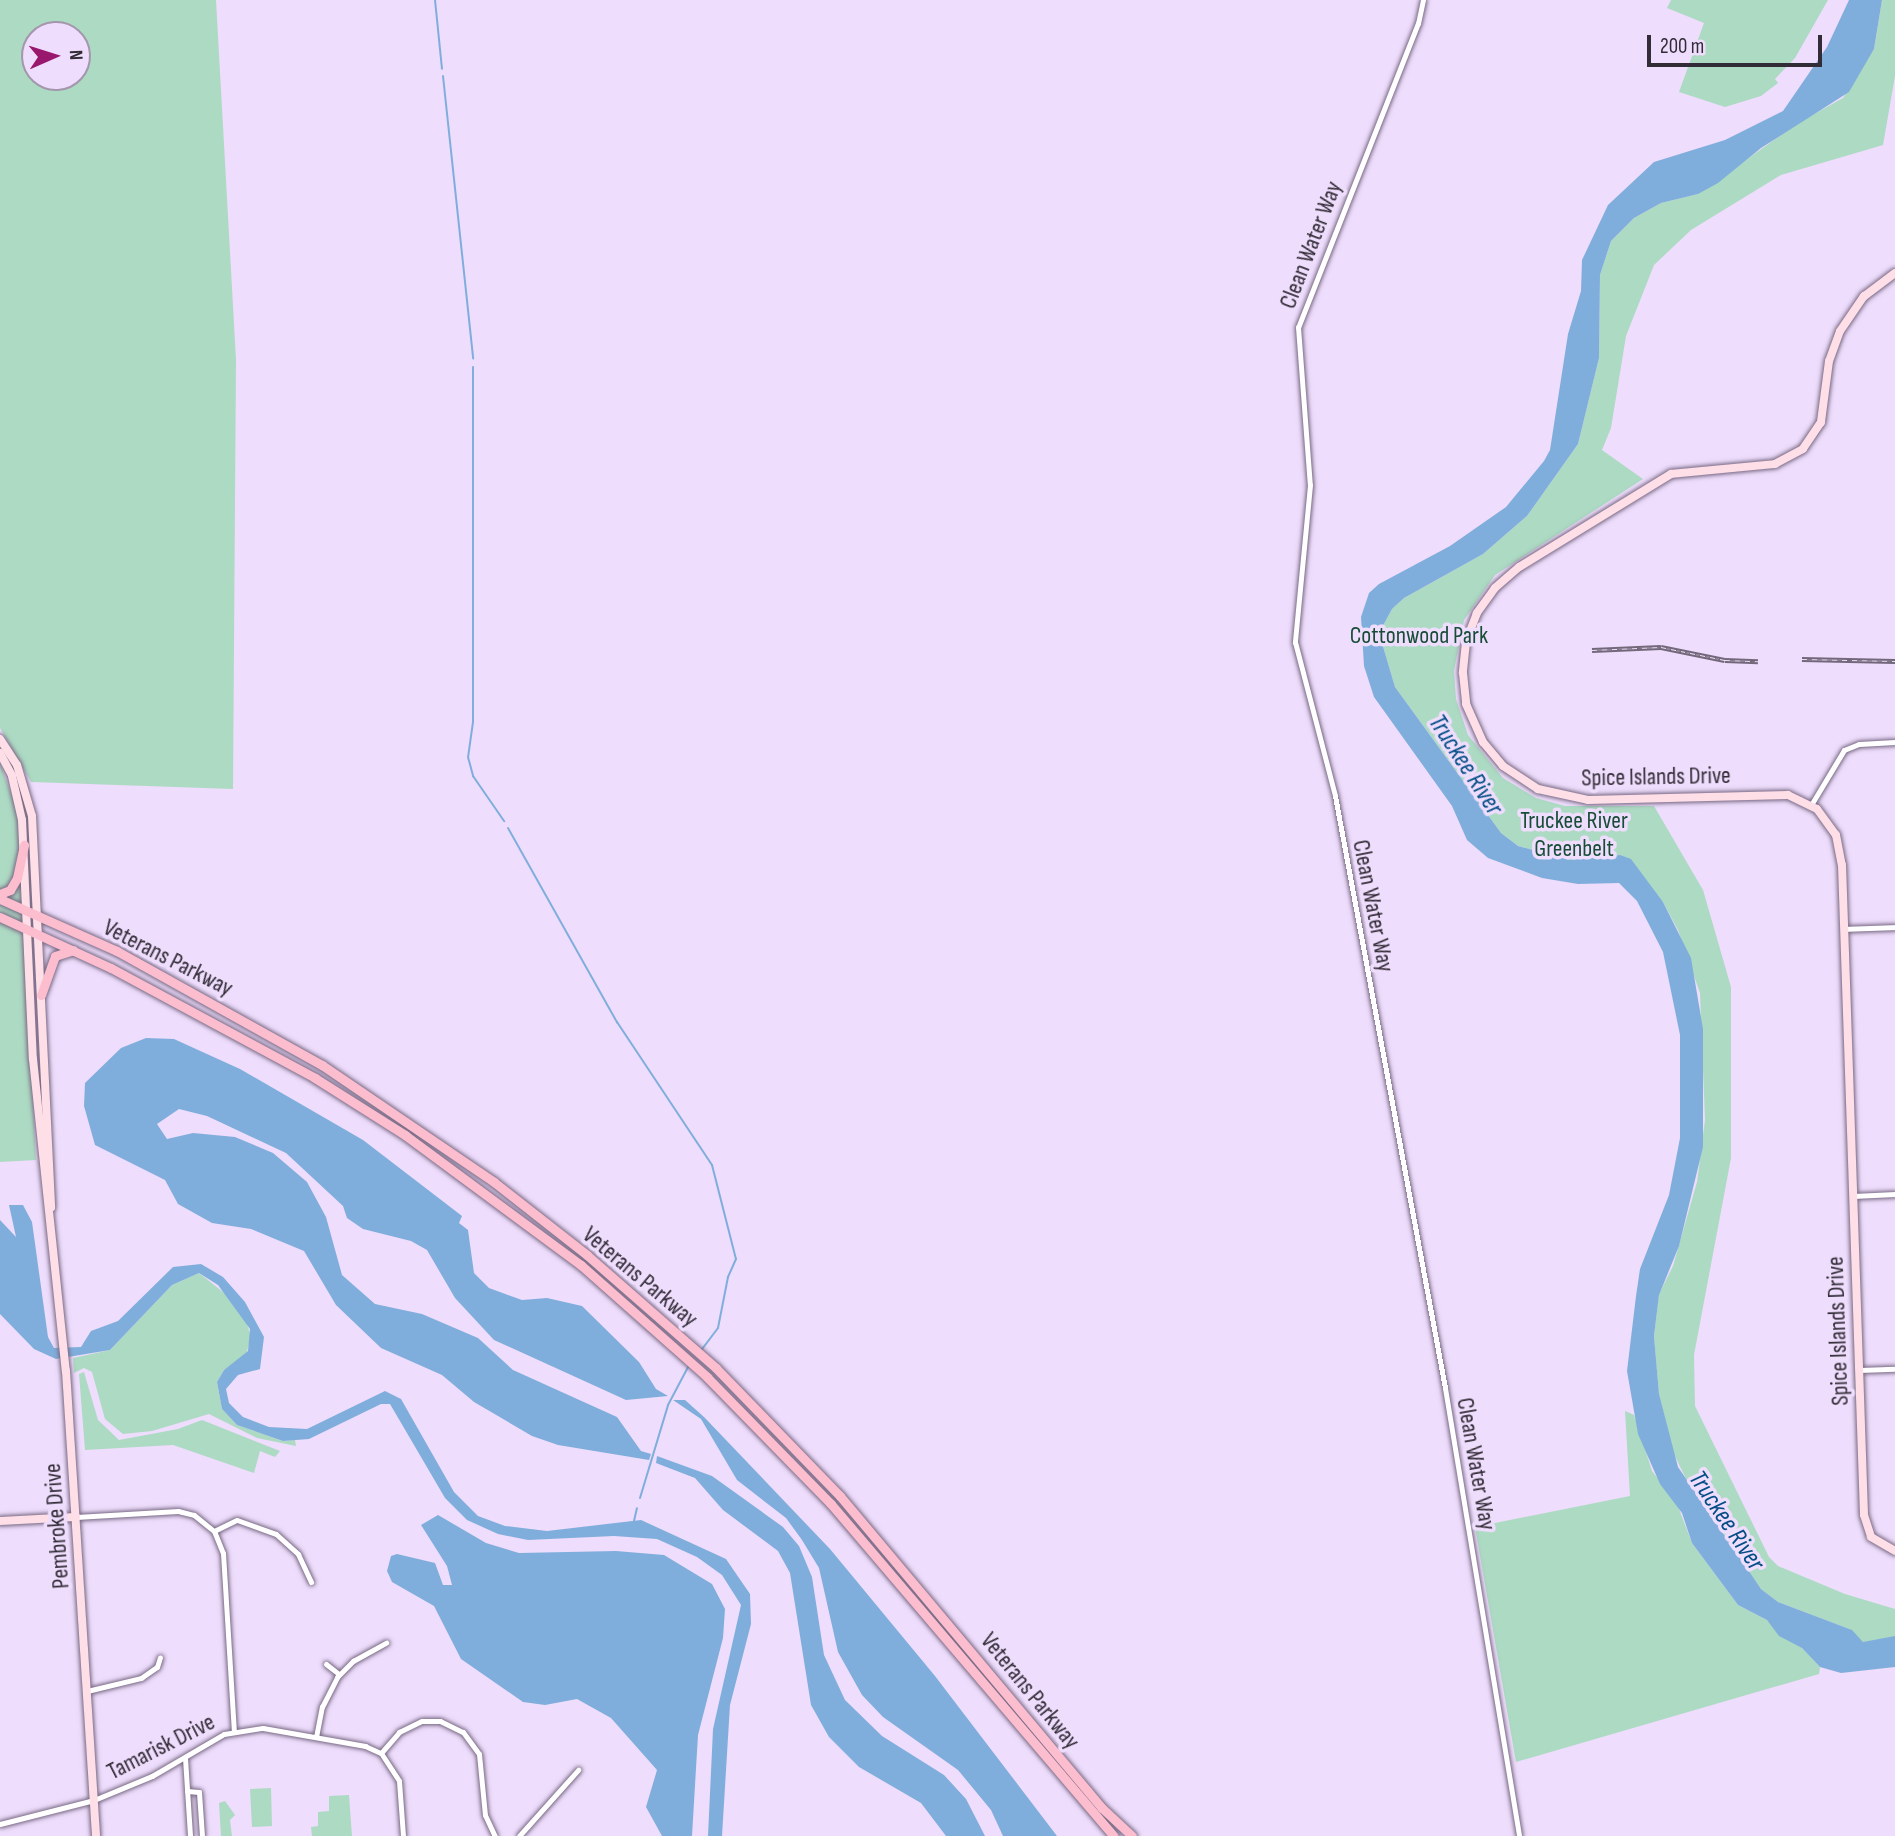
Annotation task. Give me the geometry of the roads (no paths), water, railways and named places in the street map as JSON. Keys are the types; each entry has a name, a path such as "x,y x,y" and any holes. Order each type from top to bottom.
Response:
{"main road":[{"path":"0,897 17,878 24,845"},
{"name":"Veterans Parkway","path":"0,897 214,1002 400,1115 514,1198 716,1368 899,1561 1066,1766 1132,1836"},
{"name":"Veterans Parkway","path":"0,917 75,950 218,1023 405,1135 581,1265 708,1377 889,1567 1057,1774 1114,1836"},
{"path":"41,995 55,956 75,950"}],"street":[{"name":"Clean Water Way","path":"1423,0 1418,23 1298,327 1310,494 1295,642 1335,796 1446,1388 1519,1836"},
{"name":"Spice Islands Drive","path":"1895,273 1864,296 1840,331 1829,360 1821,422 1803,449 1775,464 1691,469 1661,478 1502,580 1477,613 1464,652 1464,694 1478,733 1503,766 1538,789 1588,800 1778,794 1811,805 1831,826 1839,845 1844,929 1865,1523 1881,1547 1895,1551"},
{"name":"Pembroke Drive","path":"0,739 17,765 29,799 32,912 27,930 36,1102 66,1371 96,1836"},
{"path":"1811,805 1844,750 1859,744 1895,742"},
{"name":"Pembroke Drive","path":"0,753 20,801 32,912 37,934 49,1213"},
{"path":"1844,929 1895,927"},
{"path":"1853,1196 1895,1194"},
{"path":"1859,1370 1895,1369"},
{"path":"0,1521 178,1511 202,1519 214,1531 223,1553 234,1731"},
{"path":"214,1531 237,1520 276,1534 298,1554 311,1582"},
{"path":"316,1737 326,1696 340,1674 386,1643"},
{"path":"87,1691 141,1678 157,1667 160,1657"},
{"path":"326,1664 340,1674"},
{"path":"403,1836 399,1782 381,1753 399,1732 422,1721 440,1721 463,1732 480,1759 483,1805 495,1836"},
{"name":"Tamarisk Drive","path":"0,1824 94,1800 185,1758 234,1731 263,1728 316,1737 381,1753"},
{"path":"185,1758 190,1836"},
{"path":"519,1836 578,1770"},
{"path":"187,1791 200,1792 202,1836"}],"water":[{"path":"1849,0 1882,0 1874,49 1849,92 1761,148 1718,183 1698,194 1661,203 1634,218 1611,241 1600,275 1599,358 1578,444 1527,516 1483,554 1404,598 1392,609 1379,633 1395,687 1501,833 1518,846 1570,860 1620,855 1631,859 1663,902 1691,958 1703,1029 1703,1147 1679,1246 1659,1295 1654,1336 1659,1394 1678,1467 1761,1589 1778,1602 1852,1630 1863,1642 1895,1636 1895,1667 1841,1673 1820,1667 1802,1648 1779,1636 1767,1620 1738,1605 1692,1543 1682,1513 1660,1484 1638,1434 1627,1371 1636,1296 1640,1269 1669,1195 1680,1138 1680,1035 1663,952 1637,901 1619,883 1578,884 1542,878 1488,858 1467,840 1452,806 1374,697 1364,666 1361,617 1369,593 1379,584 1450,546 1506,507 1544,461 1550,450 1568,334 1581,291 1582,260 1608,205 1654,162 1725,140 1783,111 1827,47"},
{"path":"146,1038 174,1039 240,1069 363,1140 462,1216 459,1223 468,1230 474,1273 489,1288 522,1300 547,1298 582,1306 639,1362 656,1389 668,1396 626,1400 494,1340 455,1298 427,1250 411,1241 363,1229 347,1218 343,1206 286,1153 207,1116 179,1109 157,1124 167,1139 193,1133 235,1137 273,1153 307,1182 326,1217 342,1275 375,1304 422,1314 478,1338 513,1370 617,1417 641,1451 651,1454 649,1460 558,1445 532,1436 474,1402 442,1375 381,1348 336,1305 304,1251 251,1229 212,1223 178,1204 165,1180 95,1145 84,1106 85,1083 121,1048"},
{"path":"9,1205 23,1205 32,1222 48,1337 54,1348 81,1347 91,1331 118,1321 173,1267 201,1264 223,1277 245,1302 264,1337 260,1369 238,1375 226,1389 229,1403 243,1417 269,1427 307,1429 385,1391 401,1399 454,1492 478,1516 505,1526 547,1531 641,1520 726,1559 750,1594 751,1624 730,1705 722,1836 708,1836 713,1729 741,1605 722,1575 697,1557 657,1539 614,1536 528,1540 498,1534 467,1520 445,1498 390,1404 381,1404 309,1439 283,1441 237,1425 222,1409 217,1382 224,1370 248,1351 250,1329 218,1285 199,1273 172,1285 110,1350 56,1359 34,1349 0,1314 0,1220 16,1237"},
{"path":"673,1400 685,1400 704,1417 830,1549 935,1676 1057,1836 1003,1836 991,1810 958,1770 883,1717 862,1695 838,1652 819,1568 802,1540 786,1518 737,1480 701,1419"},
{"path":"657,1456 712,1476 783,1527 799,1546 812,1577 824,1655 845,1700 882,1736 944,1775 966,1799 985,1836 946,1836 921,1803 859,1767 829,1737 811,1705 790,1573 778,1551 723,1510 695,1478 656,1463"},
{"path":"438,1515 486,1543 519,1553 616,1551 664,1555 712,1584 725,1609 723,1638 698,1735 692,1836 662,1836 646,1807 657,1770 611,1718 577,1699 545,1705 523,1702 461,1659 434,1606 392,1582 387,1571 391,1556 397,1554 435,1563 443,1585 452,1585 447,1566 421,1525"}],"waterway":[{"path":"435,0 442,69"},
{"path":"443,76 473,358"},
{"path":"473,367 473,722 468,757 473,776 504,821"},
{"path":"508,828 617,1022 712,1165 736,1259 728,1277 718,1328 700,1352"},
{"path":"640,1498 668,1405 688,1367"},
{"path":"634,1521 637,1508"}],"railway":[{"path":"1592,650 1661,647 1725,660 1758,661"},
{"path":"1802,659 1895,661"}],"park label":[{"name":"Cottonwood Park","path":"1419,636"},
{"name":"Truckee River Greenbelt","path":"1574,835"}],"water label":[{"name":"Truckee River","path":"1465,765"},
{"name":"Truckee River","path":"1726,1521"}]}
